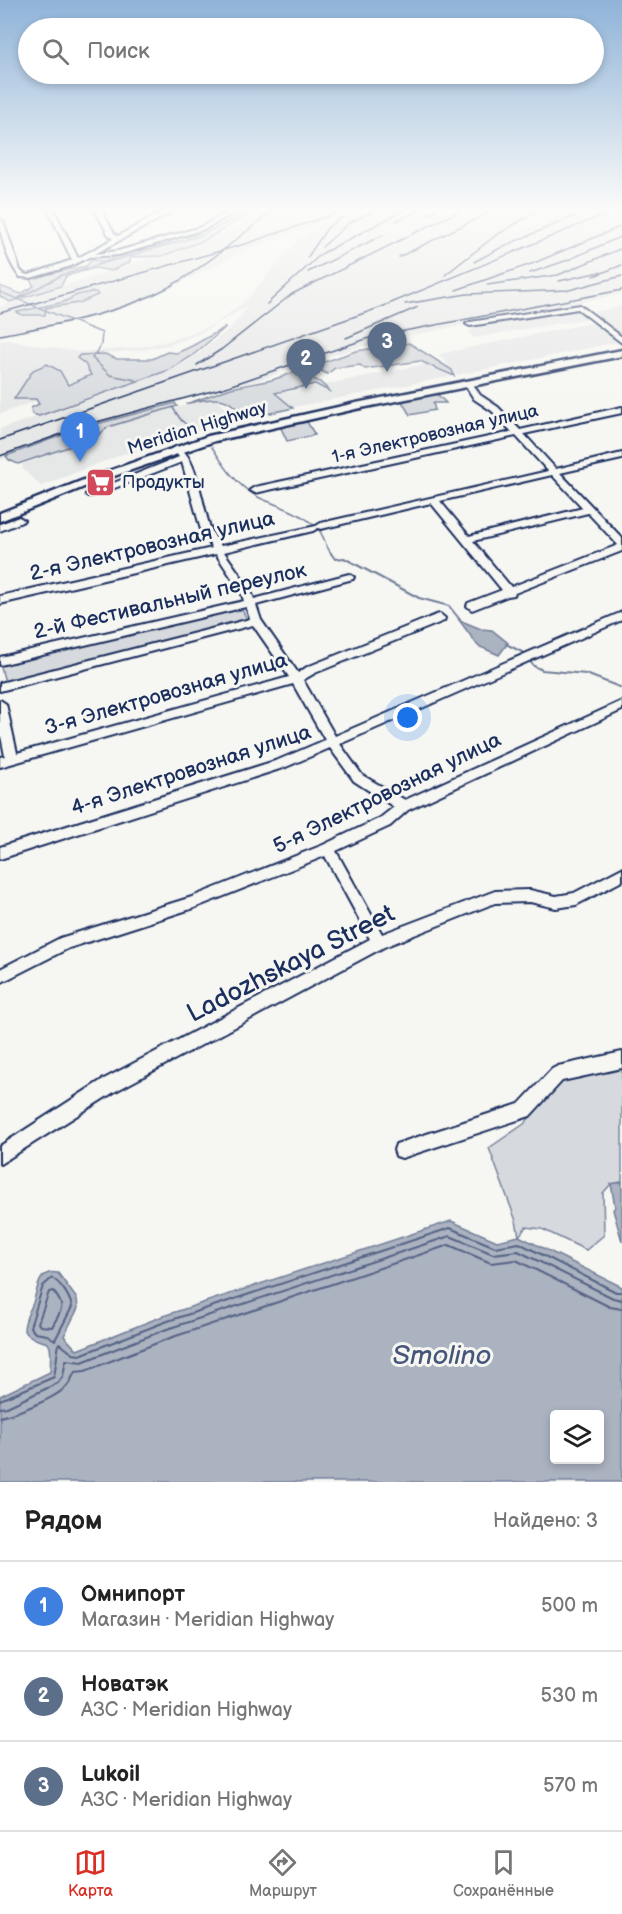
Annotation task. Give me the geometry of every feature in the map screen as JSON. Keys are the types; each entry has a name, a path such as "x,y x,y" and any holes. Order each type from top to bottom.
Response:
{"main road":[{"name":"Meridian Highway","path":"0,508 294,413 622,346"},
{"name":"Meridian Highway","path":"0,517 90,481 178,450 259,426 622,352"}],"street":[{"path":"470,324 580,307 622,340"},
{"path":"468,383 477,397 495,409 518,432 622,545 472,606"},
{"name":"1-я Электровозная улица","path":"255,490 622,410"},
{"path":"91,494 178,450 206,530 246,591 256,621 296,679 333,742 358,778 404,806"},
{"name":"2-я Электровозная улица","path":"0,600 622,456"},
{"path":"433,500 510,592"},
{"path":"466,540 588,510"},
{"path":"0,528 19,520"},
{"name":"2-й Фестивальный переулок","path":"0,661 297,592 349,577"},
{"name":"4-я Электровозная улица","path":"0,853 282,764 622,616"},
{"name":"3-я Электровозная улица","path":"6,760 296,679 311,670 440,618"},
{"name":"2-й Фестивальный переулок","path":"0,687 256,621"},
{"path":"0,704 6,760"},
{"name":"5-я Электровозная улица","path":"0,976 66,943 194,902 328,849 385,822 404,806 622,705"},
{"path":"328,849 379,942"},
{"name":"Ladozhskaya Street","path":"0,1156 108,1086 379,942 495,897 530,896 556,902 576,899 622,873"},
{"path":"402,1150 524,1110 558,1074 622,1060"}],"shaded area":[{"path":"30,279 64,279 61,286 10,302 0,296 0,286 21,294 34,286"},
{"path":"84,279 188,279 146,300 114,312 83,321 0,337 0,307"},
{"path":"264,279 622,279 622,294 377,342 306,363 257,381 154,408 0,460 0,429 100,396 189,360 231,328 248,306 196,335 171,344 142,350 82,355 105,376 0,414 0,341 7,340 78,352 134,348 194,333 216,323 245,301"},
{"path":"96,292 98,295 79,303 46,308 45,315 22,315 17,312 64,302 77,295"},
{"path":"622,306 622,339 589,313"},
{"path":"578,308 590,318 474,338 469,332 475,325"},
{"path":"596,322 618,342 457,375 439,354"},
{"path":"226,327 192,356 169,370 39,416 32,414 31,408 39,404 36,399 14,399 33,370 47,364 60,371 68,385 91,375 85,364 77,358 80,355 105,354 117,359 152,359 167,352 177,353"},
{"path":"409,343 452,370 454,376 420,361 365,369 360,365 335,368 327,374 320,370 310,377 331,392 315,384 275,393 293,408 244,419 232,404 219,399 186,404 231,388 272,380 356,351"},
{"path":"426,364 452,376 278,410 268,396"},
{"path":"435,392 446,403 433,403 435,410 410,415 401,400"},
{"path":"216,398 236,421 125,453 41,486 22,468 23,464 96,438 108,428 149,414"},
{"path":"175,403 177,406 108,427 95,438 18,464 6,456 78,429"},
{"path":"307,422 315,435 287,441 280,426"},
{"path":"240,606 248,621 5,682 0,664"},
{"path":"622,1065 622,1182 611,1184 603,1193 604,1235 586,1250 542,1229 526,1227 519,1236 516,1221 489,1148 524,1124 560,1082"}],"water":[{"path":"459,620 481,629 492,630 508,643 499,655 478,646"},
{"path":"622,1182 622,1241 613,1210 615,1207 611,1184"},
{"name":"Smolino","path":"451,1221 497,1241 519,1236 622,1287 622,1482 0,1482 0,1396 50,1372 49,1345 24,1331 38,1286 46,1274 58,1273 77,1299 78,1308 64,1336 77,1350 163,1316"}],"waterway":[{"path":"17,299 54,279"},
{"path":"0,292 17,299"},
{"path":"17,299 102,333 101,345 92,358 110,375 136,380"},
{"path":"173,408 181,420 195,432"},
{"path":"212,447 232,476 245,488 260,498 298,514 312,523 320,531 331,553"},
{"path":"330,552 335,559 344,558 419,598 449,606 461,621"},
{"path":"506,644 522,652 534,666 542,670 586,674 622,688"}],"railway":[{"path":"0,313 120,279"},
{"path":"0,335 108,312 149,297 181,279"},
{"path":"267,304 294,279"},
{"path":"197,365 222,349 292,294 322,279"},
{"path":"0,440 379,308 448,279"},
{"path":"456,290 487,279"},
{"path":"487,285 528,279"},
{"path":"559,281 567,279"},
{"path":"405,304 467,294 569,290 610,279"},
{"path":"0,456 89,424 223,388 372,337 622,290"},
{"path":"346,338 418,307"}],"place":[{"name":"Lukoil","path":"387,372"},
{"name":"Новатэк","path":"306,389"},
{"name":"Омнипорт","path":"80,462"},
{"name":"Продукты","path":"101,482"}]}
